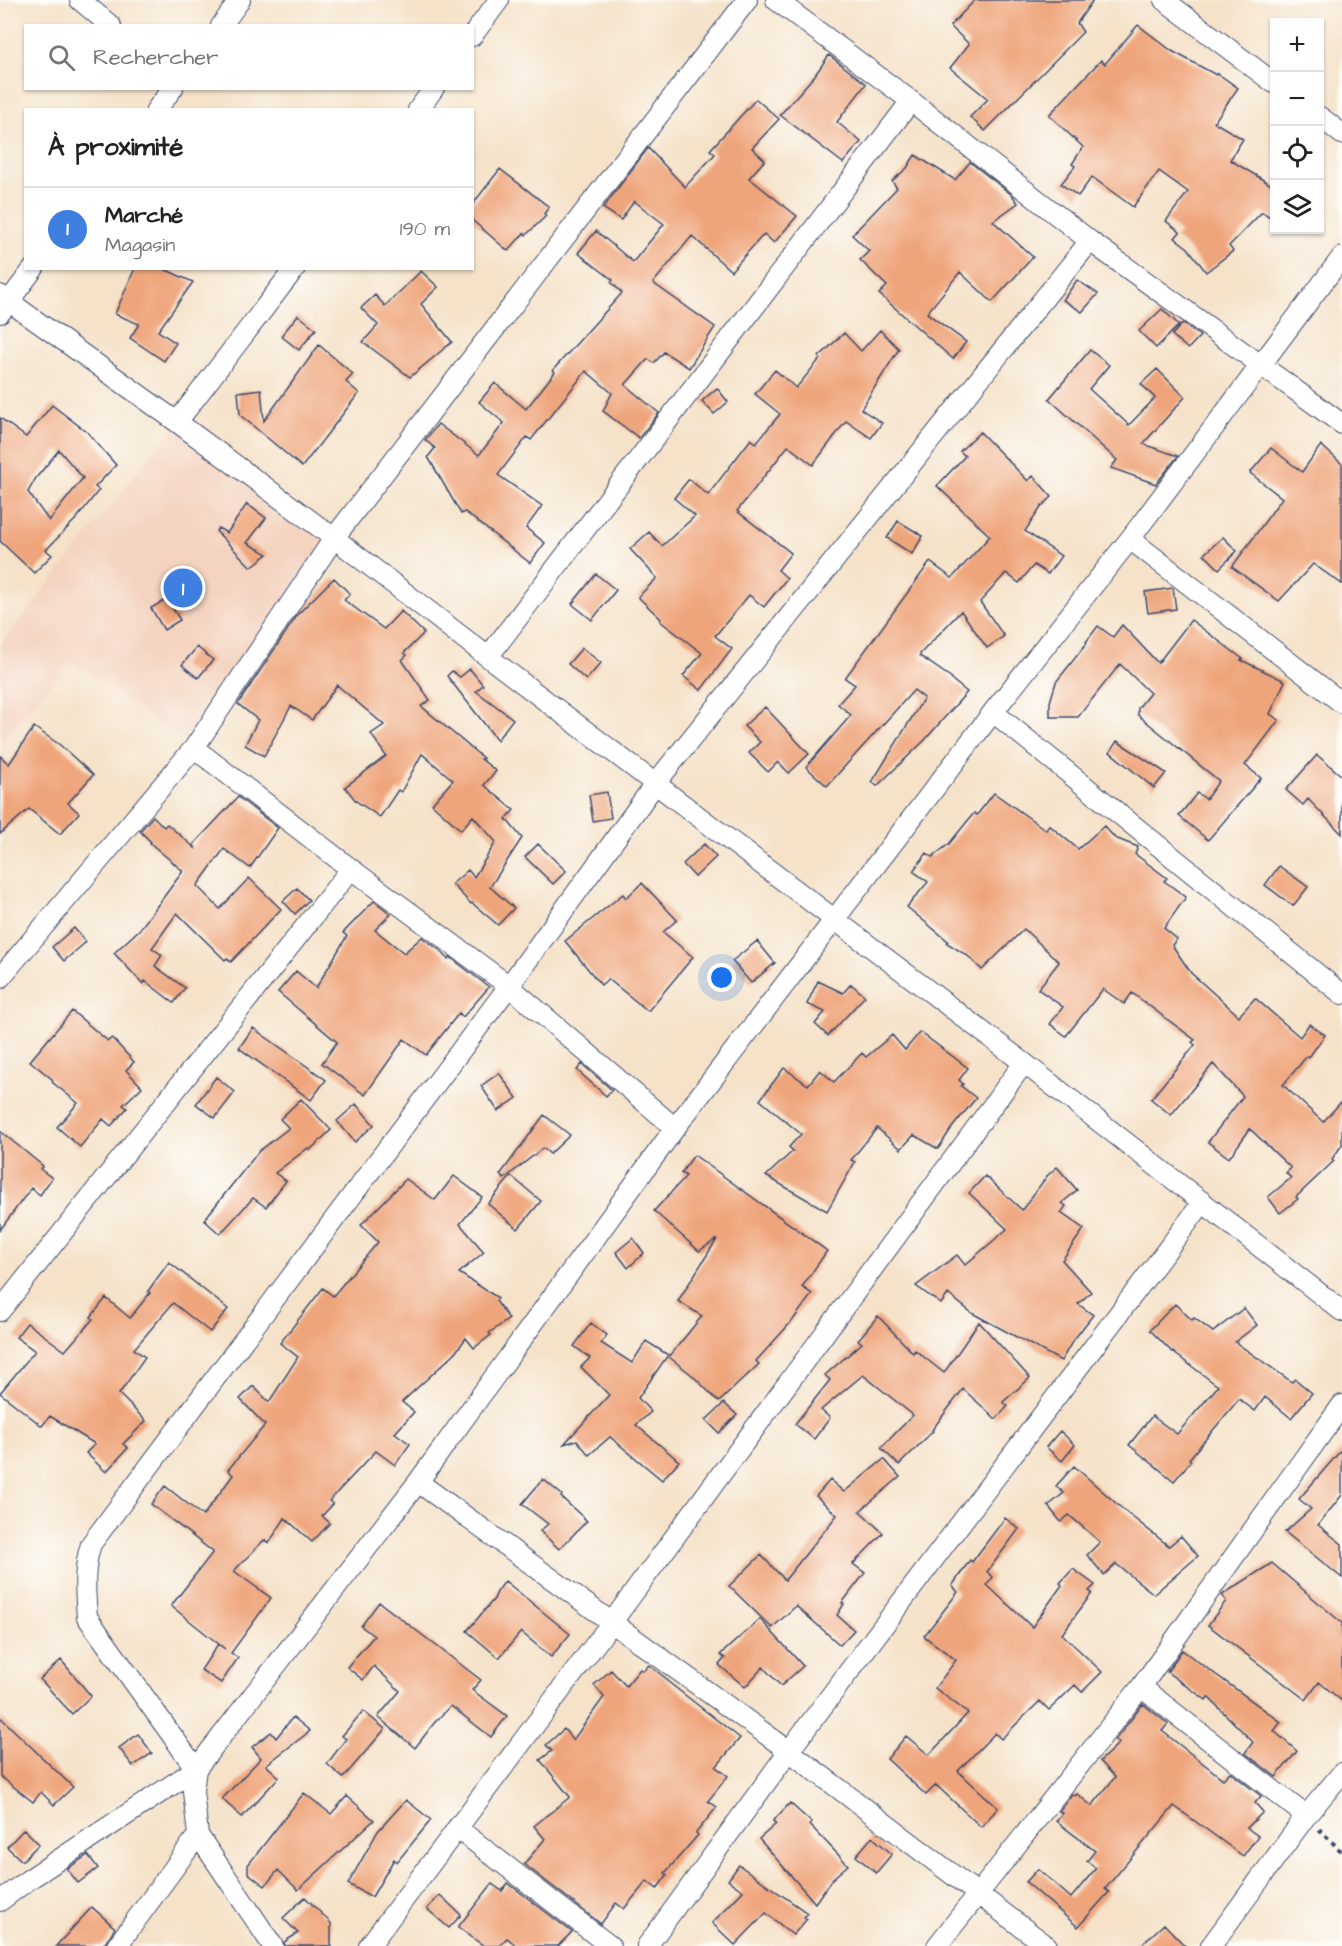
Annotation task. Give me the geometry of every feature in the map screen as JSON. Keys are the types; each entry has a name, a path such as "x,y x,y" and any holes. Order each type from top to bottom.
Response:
{"street":[{"path":"80,0 109,24"},
{"path":"222,24 240,0"},
{"path":"474,33 499,0"},
{"path":"0,978 194,748 334,538 747,0"},
{"path":"776,0 911,101 1090,241 1342,424"},
{"path":"1164,0 1270,80"},
{"path":"158,108 171,90"},
{"path":"419,108 433,90"},
{"path":"488,657 911,101"},
{"path":"1324,120 1342,134"},
{"path":"273,1946 198,1835 193,1791 196,1769 87,1617 84,1586 85,1562 91,1544 509,986 655,784 1090,241"},
{"path":"0,1901 38,1873 196,1769 418,1482 675,1128 833,919 1130,538 1342,257"},
{"path":"32,270 3,303 177,422 334,538 1024,1063 1342,1311"},
{"path":"177,422 293,270"},
{"path":"1130,538 1342,703"},
{"path":"993,712 1342,994"},
{"path":"194,748 351,869 509,986 675,1128"},
{"path":"0,1311 351,869"},
{"path":"369,1946 612,1622 1024,1063"},
{"path":"647,1946 789,1751 1203,1202"},
{"path":"937,1946 1142,1687 1342,1405"},
{"path":"418,1482 789,1751 1047,1946"},
{"path":"1142,1687 1306,1816"},
{"path":"1211,1946 1306,1816 1342,1773"},
{"path":"457,1828 610,1946"},
{"path":"117,1946 198,1835"}],"path":[{"path":"1306,1816 1342,1852"}],"shaded area":[{"path":"177,422 334,538 194,748 71,661 0,744 0,645"}],"building":[{"path":"975,0 1093,0 1077,23 1083,32 985,131 970,117 988,99 950,68 969,44 950,26"},
{"path":"1138,25 1172,51 1216,75 1217,73 1238,88 1214,122 1243,139 1230,160 1270,184 1270,217 1262,212 1229,246 1233,251 1206,272 1188,248 1175,238 1180,232 1166,221 1188,192 1159,171 1133,207 1092,177 1078,196 1061,184 1075,166 1072,164 1083,147 1049,115 1101,60 1105,64"},
{"path":"829,55 866,84 837,122 861,142 843,163 780,115 815,75"},
{"path":"756,99 779,119 752,148 765,160 749,178 797,216 774,243 764,234 731,271 692,236 653,283 715,327 689,368 664,352 654,363 648,359 625,385 659,413 639,438 603,411 612,393 586,371 531,440 527,437 498,475 542,506 526,528 545,543 530,563 465,512 461,514 428,457 435,448 425,440 438,424 479,455 504,423 479,402 495,383 526,409 555,372 553,370 622,293 611,282 613,280 578,253 596,231 633,262 664,224 634,201 621,220 603,208 648,148 685,187 715,154 710,150"},
{"path":"915,155 955,180 970,162 1012,195 1018,203 993,221 1033,257 992,302 960,272 927,313 966,342 953,359 879,294 887,286 860,260 869,251 852,235 897,188 892,181 907,168"},
{"path":"500,169 549,207 544,214 546,216 526,235 524,233 508,251 474,222 474,202"},
{"path":"134,270 166,270 193,282 158,331 176,343 164,361 130,338 139,324 115,314"},
{"path":"421,271 438,287 421,304 452,342 410,377 363,342 378,325 361,308 375,295 385,306"},
{"path":"1077,280 1098,294 1082,312 1063,300"},
{"path":"1162,309 1179,325 1156,348 1139,331"},
{"path":"298,315 316,329 299,350 281,336"},
{"path":"1183,323 1200,336 1188,349 1172,335"},
{"path":"880,330 899,349 861,409 882,423 871,438 846,421 813,465 788,446 737,511 791,553 778,570 787,578 764,607 749,595 715,636 732,649 701,690 683,676 702,653 660,621 661,619 638,597 657,578 630,549 649,532 662,546 695,516 674,498 689,479 708,495 751,439 756,443 780,414 755,394 775,370 796,388 820,359 819,357 844,333 861,351"},
{"path":"319,345 353,374 346,382 359,393 302,467 240,415 238,392 261,389 264,421"},
{"path":"1090,350 1109,365 1089,389 1129,425 1155,398 1141,384 1157,369 1185,397 1143,444 1178,456 1156,484 1111,468 1117,460 1049,399"},
{"path":"717,388 728,402 714,414 702,401"},
{"path":"52,405 87,432 116,465 95,487 99,490 77,518 46,550 52,555 34,573 0,541 0,418 26,437","holes":["59,450 83,478 49,521 28,492 36,478"]},
{"path":"980,432 1028,481 1033,476 1052,497 1042,506 1025,531 1061,556 1048,574 1034,565 1019,583 1006,573 980,602 1004,636 987,648 961,611 920,654 967,692 924,741 877,786 872,782 924,698 914,690 827,786 806,767 851,715 838,704 855,685 845,678 930,562 952,578 990,536 937,486 965,456 960,451"},
{"path":"1321,445 1342,464 1342,584 1313,564 1279,601 1232,567 1282,498 1250,473 1271,448 1302,472"},
{"path":"247,504 266,518 247,543 268,554 251,567 216,531 218,528 227,533"},
{"path":"898,521 923,536 912,554 887,538"},
{"path":"1223,537 1237,551 1219,569 1204,554"},
{"path":"596,574 616,590 592,620 572,604"},
{"path":"334,578 350,594 344,600 384,629 401,611 424,633 404,653 407,655 402,660 430,700 421,706 496,771 484,785 514,810 506,819 522,838 490,887 514,908 498,925 471,904 452,884 468,870 474,877 496,842 473,816 461,830 432,804 453,780 422,754 401,792 398,790 380,817 356,801 345,787 386,756 371,734 384,725 337,685 312,720 291,706 264,756 245,745 258,720 238,704 298,614"},
{"path":"1173,588 1176,609 1148,613 1145,592"},
{"path":"167,599 180,620 164,630 151,608"},
{"path":"1191,620 1243,659 1241,660 1285,681 1270,714 1279,720 1245,765 1261,778 1208,840 1179,816 1197,793 1206,799 1219,781 1138,715 1138,708 1150,693 1120,664 1078,717 1050,717 1050,702 1056,682 1098,626 1113,637 1122,625 1158,663"},
{"path":"197,647 213,660 198,678 182,665"},
{"path":"582,648 601,663 586,680 568,664"},
{"path":"470,669 483,685 476,691 513,719 497,740 447,676 452,671 460,677"},
{"path":"765,707 809,754 789,773 778,762 768,772 749,753 760,742 744,726"},
{"path":"34,727 60,745 93,775 68,803 79,813 60,834 29,809 0,834 0,756 9,764"},
{"path":"1117,741 1166,773 1154,788 1110,752"},
{"path":"1317,755 1342,776 1342,834 1308,799 1303,805 1286,790"},
{"path":"607,792 611,818 593,821 589,795"},
{"path":"994,793 1046,830 1049,825 1078,849 1104,826 1115,838 1138,847 1135,854 1167,878 1164,881 1186,897 1164,928 1177,939 1172,945 1191,973 1239,1016 1255,998 1300,1037 1309,1024 1325,1035 1309,1057 1307,1056 1283,1085 1323,1122 1342,1101 1342,1145 1332,1159 1334,1161 1296,1197 1298,1199 1280,1213 1268,1197 1291,1178 1286,1173 1291,1168 1250,1129 1229,1158 1208,1142 1243,1096 1213,1064 1171,1115 1151,1099 1195,1045 1192,1042 1195,1040 1132,993 1124,1004 1103,989 1066,1036 1050,1024 1063,1007 1038,989 1059,962 1024,929 982,970 968,956 947,943 948,941 907,907 928,882 913,871 927,853 932,857 949,844 974,813 977,815"},
{"path":"238,797 278,828 250,868 224,849 197,886 220,909 249,878 281,909 231,962 227,958 225,960 177,913 152,948 162,955 155,966 185,988 174,1003 145,981 143,984 114,953 140,929 183,871 150,843 140,831 153,816 164,827 167,824 195,848 194,844"},
{"path":"538,844 566,871 553,884 525,857"},
{"path":"704,844 716,857 695,877 683,864"},
{"path":"1279,866 1308,887 1293,906 1265,885"},
{"path":"642,883 677,920 663,932 693,957 648,1011 608,979 601,985 565,941 623,894 626,898"},
{"path":"297,888 309,900 295,914 283,901"},
{"path":"374,901 391,914 375,930 404,953 422,937 448,959 450,957 489,987 463,1017 459,1013 426,1055 404,1039 365,1095 322,1063 337,1042 278,992 296,971 316,988 347,936 343,933"},
{"path":"74,928 86,942 64,961 52,947"},
{"path":"757,941 775,963 751,983 732,961"},
{"path":"818,981 843,993 851,984 865,996 828,1036 815,1024 825,1012 807,1004"},
{"path":"72,1011 108,1041 112,1038 134,1062 126,1070 142,1087 123,1105 127,1108 111,1126 103,1119 80,1147 57,1127 78,1103 30,1061"},
{"path":"253,1028 326,1080 311,1100 239,1048"},
{"path":"920,1032 968,1068 959,1080 963,1084 961,1086 976,1098 938,1149 914,1135 901,1149 877,1128 851,1160 855,1162 827,1211 766,1176 793,1151 789,1147 801,1134 760,1100 784,1068 808,1085 820,1070 834,1082 862,1053 866,1057 892,1035 905,1050"},
{"path":"582,1064 612,1090 606,1096 577,1070"},
{"path":"499,1073 517,1098 498,1111 481,1086"},
{"path":"216,1077 235,1092 215,1118 196,1104"},
{"path":"301,1099 331,1130 310,1150 308,1148 275,1173 286,1181 266,1207 253,1198 220,1234 204,1220 259,1151 289,1128 280,1119"},
{"path":"356,1104 374,1125 355,1142 337,1121"},
{"path":"544,1115 570,1135 550,1154 543,1148 504,1179 500,1175"},
{"path":"0,1131 43,1166 40,1169 52,1178 40,1195 31,1188 0,1230"},
{"path":"694,1155 827,1251 802,1287 812,1294 793,1320 756,1361 759,1364 719,1402 692,1375 669,1357 702,1316 678,1301 717,1239 699,1251 654,1211 686,1176 681,1173"},
{"path":"1057,1167 1077,1190 1062,1203 1066,1206 1061,1213 1084,1229 1062,1260 1091,1292 1078,1304 1093,1315 1072,1342 1061,1361 972,1313 948,1294 941,1304 916,1286 957,1255 965,1265 1007,1229 969,1193 985,1176 1022,1210 1047,1176"},
{"path":"454,1176 482,1197 460,1224 484,1252 459,1273 498,1298 496,1301 509,1319 489,1333 491,1335 474,1348 466,1338 455,1353 402,1402 414,1412 395,1433 410,1444 395,1465 376,1451 329,1501 333,1504 322,1516 330,1523 312,1542 285,1518 269,1543 264,1540 234,1571 271,1598 231,1653 238,1658 221,1683 201,1670 218,1644 225,1649 171,1606 213,1552 151,1504 165,1486 203,1516 233,1475 228,1470 265,1425 240,1399 253,1386 269,1402 298,1357 280,1343 323,1288 333,1296 378,1242 361,1225 406,1179 435,1200"},
{"path":"511,1176 541,1201 518,1229 488,1204"},
{"path":"633,1238 644,1253 628,1268 616,1252"},
{"path":"169,1262 228,1309 210,1332 173,1303 134,1349 145,1357 119,1394 146,1421 123,1444 128,1448 106,1472 86,1453 95,1444 50,1416 42,1426 0,1393 35,1351 16,1337 27,1323 65,1351 93,1319 91,1317 106,1298 130,1318 150,1293 148,1291"},
{"path":"1175,1304 1192,1320 1194,1318 1213,1332 1244,1308 1257,1325 1235,1342 1292,1382 1295,1379 1312,1393 1291,1418 1265,1397 1255,1411 1239,1399 1189,1459 1191,1461 1174,1481 1129,1445 1152,1416 1177,1434 1218,1386 1170,1350 1150,1330"},
{"path":"878,1316 913,1353 915,1350 944,1373 979,1322 1030,1378 1003,1402 1008,1406 996,1419 963,1389 933,1431 899,1465 881,1448 913,1415 863,1375 821,1410 830,1418 814,1439 795,1424 830,1380 825,1375 862,1343 858,1340"},
{"path":"591,1323 607,1335 601,1343 632,1363 646,1341 668,1355 638,1398 651,1412 636,1425 679,1461 662,1480 610,1437 589,1455 577,1440 564,1444 609,1395 581,1367 590,1358 574,1346"},
{"path":"724,1403 737,1415 719,1433 706,1420"},
{"path":"1060,1431 1075,1445 1062,1461 1046,1447"},
{"path":"1342,1449 1342,1495 1318,1525 1342,1544 1342,1578 1285,1532 1311,1509 1299,1499"},
{"path":"884,1459 900,1477 860,1511 883,1533 853,1564 865,1573 842,1603 844,1604 837,1615 854,1630 840,1645 796,1606 772,1628 729,1586 761,1555 785,1580 837,1515 816,1496 830,1480 844,1492"},
{"path":"1074,1466 1169,1546 1181,1536 1198,1556 1154,1594 1116,1564 1104,1575 1087,1555 1100,1542 1069,1515 1061,1522 1048,1506 1064,1493 1056,1486"},
{"path":"543,1479 587,1521 559,1549 540,1531 548,1524 522,1504"},
{"path":"1005,1518 1019,1529 987,1572 993,1577 987,1585 1032,1627 1062,1585 1060,1583 1073,1569 1095,1585 1089,1591 1092,1593 1062,1634 1102,1672 1082,1692 1075,1685 1049,1710 1040,1701 1001,1739 995,1733 958,1771 998,1808 981,1827 936,1785 926,1795 887,1759 906,1736 929,1755 968,1713 935,1688 956,1660 924,1636 958,1592 952,1586"},
{"path":"1272,1563 1342,1623 1342,1701 1319,1682 1306,1700 1208,1625 1226,1601 1222,1595"},
{"path":"505,1581 570,1634 551,1657 521,1632 499,1658 467,1631 494,1599"},
{"path":"379,1602 481,1680 472,1690 507,1716 491,1737 451,1706 415,1748 378,1717 400,1691 374,1666 363,1680 347,1667 374,1636 361,1626"},
{"path":"760,1619 803,1666 781,1686 763,1667 745,1687 719,1665 725,1658 720,1655"},
{"path":"1182,1650 1281,1722 1274,1731 1297,1751 1276,1777 1245,1753 1253,1742 1208,1697 1206,1700 1167,1672"},
{"path":"61,1660 91,1696 72,1714 40,1679"},
{"path":"649,1665 740,1738 716,1767 728,1776 708,1801 717,1807 696,1833 698,1835 665,1873 667,1875 657,1889 647,1881 624,1909 616,1903 601,1924 524,1864 545,1839 534,1826 570,1797 540,1760 552,1751 546,1745 564,1729 573,1740 604,1697 594,1685 611,1670 626,1686 640,1669 643,1671"},
{"path":"1143,1704 1168,1724 1162,1731 1223,1779 1230,1772 1261,1796 1255,1803 1263,1812 1247,1828 1258,1836 1243,1856 1174,1806 1105,1889 1109,1892 1078,1927 1026,1882 1038,1869 1071,1898 1096,1868 1087,1861 1095,1851 1056,1821 1062,1813 1059,1811 1072,1794 1075,1796 1077,1794 1092,1806 1115,1777 1100,1761 1119,1743 1115,1740"},
{"path":"363,1711 385,1729 343,1778 327,1764 346,1739 342,1736"},
{"path":"0,1717 73,1787 54,1805 41,1792 33,1802 0,1776"},
{"path":"293,1717 310,1731 266,1765 279,1777 242,1817 222,1799 261,1758 252,1747 271,1732 276,1738"},
{"path":"138,1734 152,1753 133,1766 119,1748"},
{"path":"304,1793 331,1814 347,1796 374,1820 298,1890 278,1870 265,1886 248,1873 248,1865"},
{"path":"406,1800 431,1820 397,1862 394,1859 372,1897 348,1884 378,1831"},
{"path":"790,1803 812,1823 810,1825 848,1865 832,1879 815,1903 759,1839 776,1824 773,1821"},
{"path":"24,1829 39,1844 22,1861 7,1847"},
{"path":"872,1837 892,1854 876,1873 856,1856"},
{"path":"88,1855 98,1868 78,1883 67,1869"},
{"path":"739,1865 807,1913 804,1917 807,1919 793,1935 766,1913 735,1945 712,1923 743,1891 728,1880"},
{"path":"508,1883 572,1932 558,1946 517,1946 507,1938 499,1946 484,1946 458,1927 492,1884 502,1891"},
{"path":"440,1895 461,1915 449,1928 427,1909"},
{"path":"305,1897 331,1923 331,1946 285,1946 284,1942 298,1933 283,1918"},
{"path":"92,1907 115,1928 106,1942 100,1946 56,1946"},
{"path":"1164,1924 1185,1946 1140,1946"}],"place":[{"name":"Marché","path":"183,588"}]}
